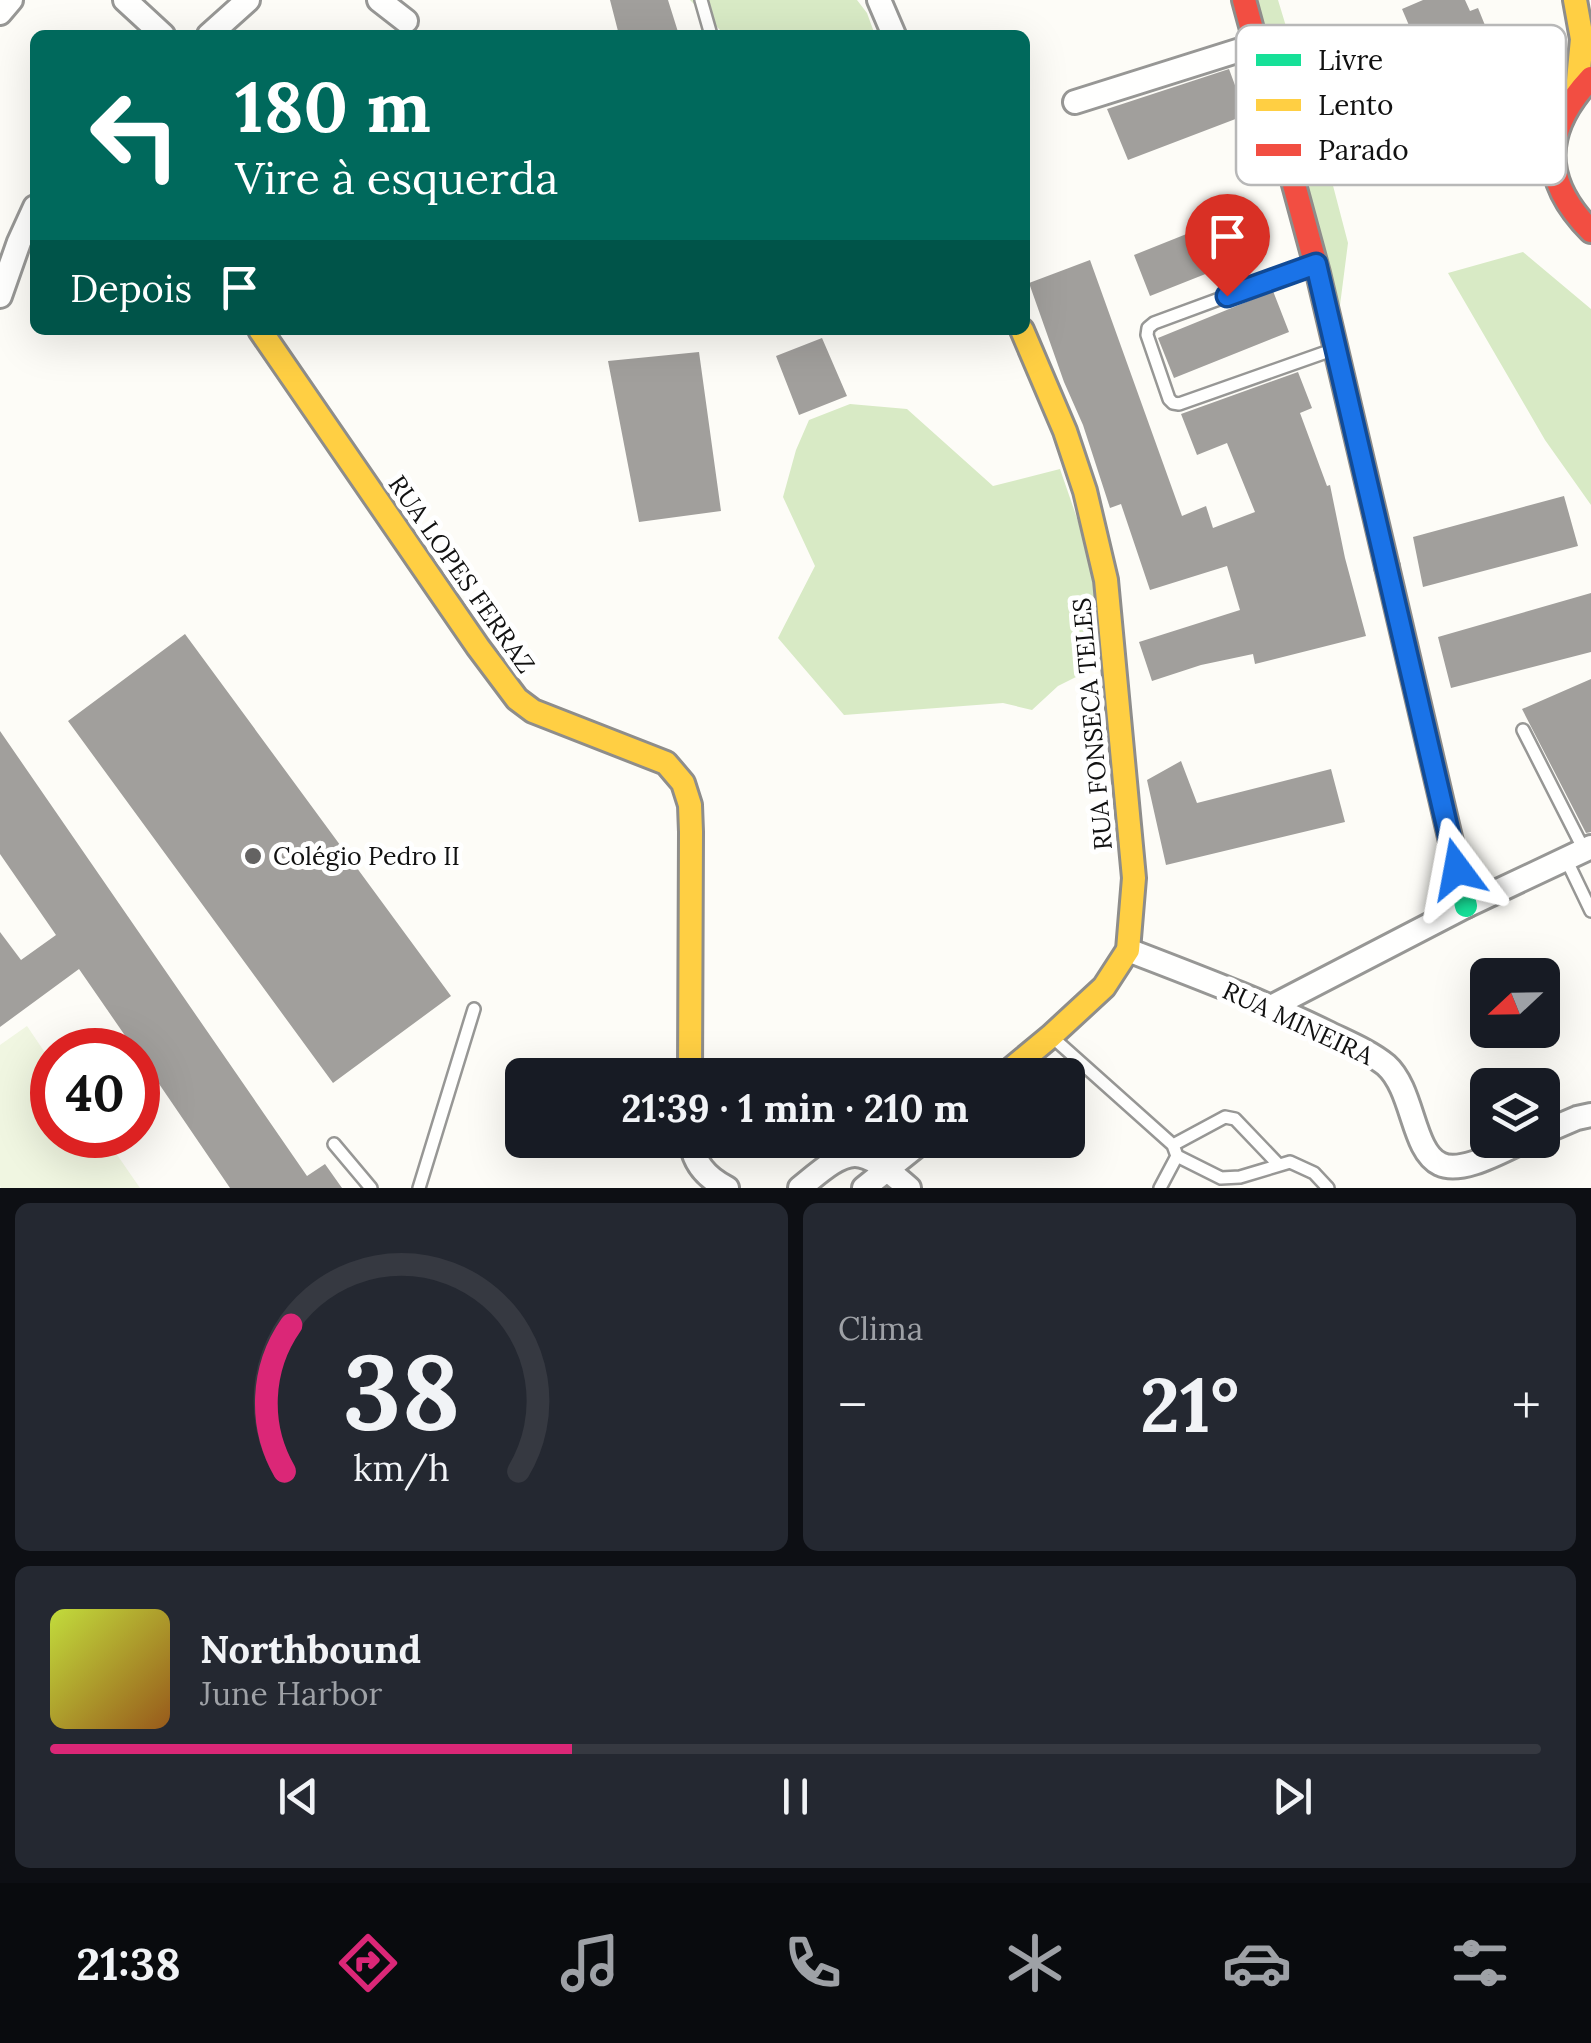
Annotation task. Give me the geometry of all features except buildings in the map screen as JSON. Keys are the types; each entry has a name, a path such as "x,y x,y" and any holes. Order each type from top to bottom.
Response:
{"street":[{"path":"0,13 11,0"},
{"path":"125,0 158,30"},
{"path":"215,30 248,0"},
{"path":"379,0 406,21"},
{"path":"879,0 892,30"},
{"path":"1244,0 1251,25"},
{"path":"1566,107 1584,85 1575,0"},
{"path":"1075,102 1236,51"},
{"path":"1294,185 1466,906"},
{"path":"1560,185 1566,203 1591,230"},
{"path":"0,296 30,218"},
{"name":"RUA LOPES FERRAZ","path":"263,335 518,699 532,711 666,764 682,784 690,806 691,832 690,1058"},
{"name":"RUA FONSECA TELES","path":"1024,335 1085,490 1106,580 1134,878 1128,950 1104,987 1024,1058"},
{"path":"1273,1006 1466,906 1581,852"},
{"name":"RUA MINEIRA","path":"1128,950 1273,1006 1366,1052 1397,1076 1422,1146 1431,1158 1452,1168 1484,1158"},
{"path":"1560,1125 1591,1115"},
{"path":"800,1188 829,1164 848,1156 866,1155 909,1188"},
{"path":"696,1158 709,1178 728,1188"},
{"path":"864,1188 902,1158"}],"lane":[{"path":"702,0 709,30"},
{"path":"1316,264 1154,323 1147,336 1169,398 1179,404 1336,349"},
{"path":"1523,730 1581,852 1591,911"},
{"path":"420,1188 474,1009"},
{"path":"1051,1036 1175,1151 1221,1178 1240,1177 1290,1162 1314,1173 1328,1188"},
{"path":"1160,1188 1175,1151 1208,1124 1225,1117 1235,1119 1278,1164"},
{"path":"334,1144 371,1188"}],"green space":[{"path":"690,0 857,0 873,30 720,30"},
{"path":"1235,0 1278,0 1286,25 1242,25"},
{"path":"1289,185 1333,185 1348,243 1335,344"},
{"path":"1523,252 1591,309 1591,505 1545,440 1448,273"},
{"path":"850,404 907,409 993,486 1060,469 1098,579 1096,667 1058,686 1032,710 1003,703 844,715 778,638 815,566 783,497 796,450 809,420"},
{"path":"27,1026 30,1030 30,1158 119,1158 140,1188 1,1188 0,1045"}],"traffic: fast":[{"path":"1387,567 1466,906"}],"traffic: slow":[{"path":"1575,0 1582,39 1577,91"},
{"path":"263,335 517,699 533,711 666,763 683,783 690,805 691,832 690,1058"},
{"path":"1024,335 1065,431 1085,491 1106,580 1134,878 1128,950 1104,987 1024,1058"}],"traffic: jam":[{"path":"1244,0 1251,25"},
{"path":"1566,112 1591,78"},
{"path":"1294,185 1387,567"},
{"path":"1560,185 1574,212 1591,231"}],"place":[{"name":"Colégio Pedro II","path":"253,856"}],"route":[{"path":"1227,296 1316,264 1457,869"}]}
